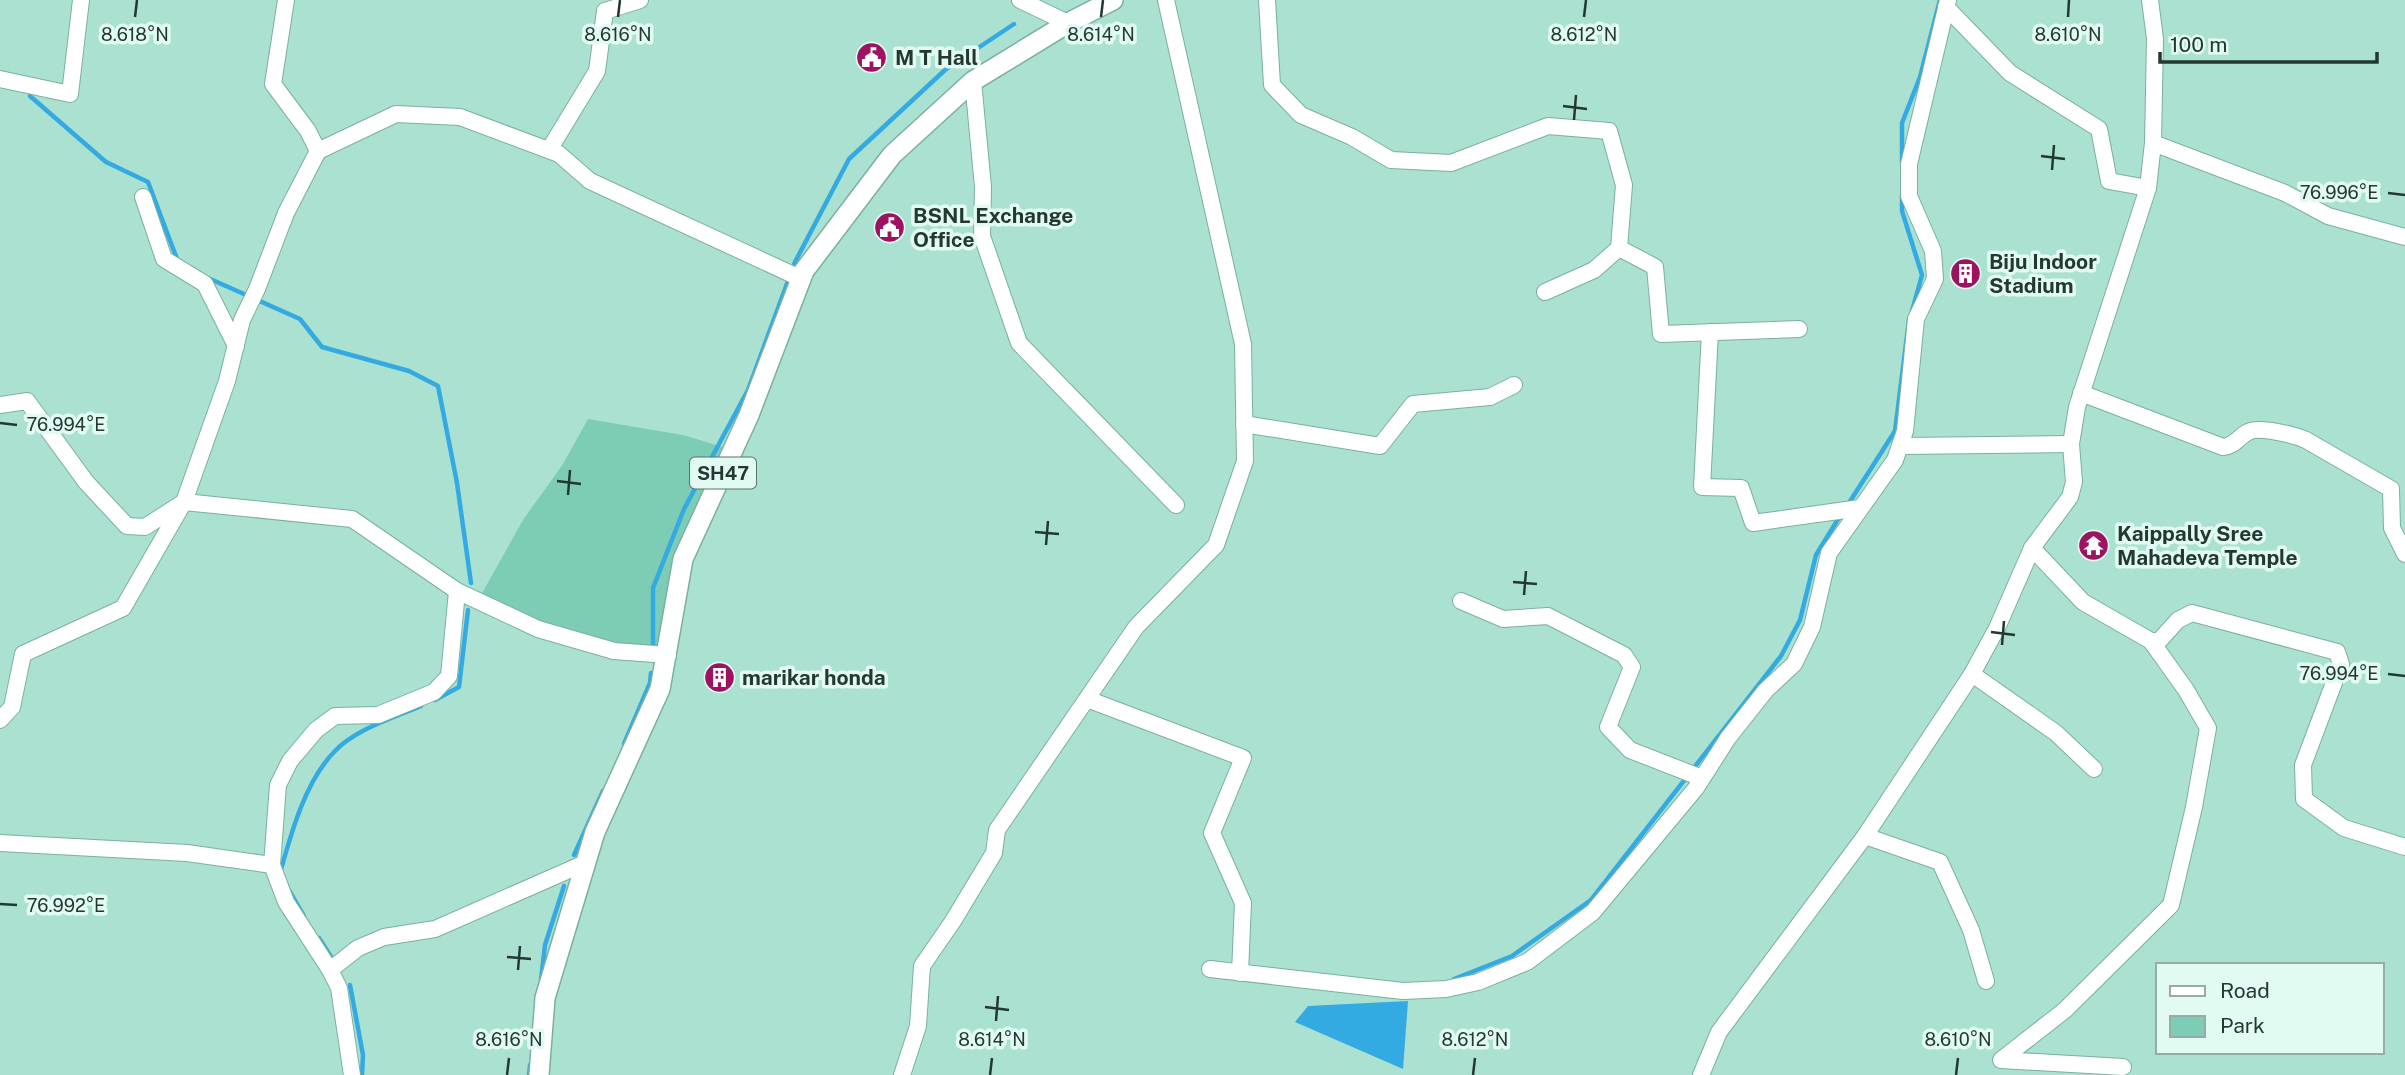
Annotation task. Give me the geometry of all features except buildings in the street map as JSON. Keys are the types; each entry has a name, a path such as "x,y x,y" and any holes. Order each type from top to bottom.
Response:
{"main road":[{"name":"SH47","path":"539,1075 545,998 585,863 660,689 668,656 675,592 683,559 750,415 802,279 827,238 892,155 973,81 1068,23 1113,0"}],"street":[{"path":"0,79 70,94 81,0"},
{"path":"286,0 273,84 308,131 318,151"},
{"path":"549,150 597,71 605,11 640,0"},
{"path":"1020,0 1068,23"},
{"path":"902,1075 918,1026 922,966 994,853 997,831 1136,627 1216,545 1245,461 1243,344 1166,0"},
{"path":"1267,0 1272,85 1301,116 1352,137 1391,160 1451,163 1548,127 1609,131 1624,185 1619,248 1594,270 1545,292"},
{"path":"1701,1075 1719,1032 1865,836 1972,674 1997,628 2032,548 2070,497 2074,482 2071,444 2081,393 2148,188 2153,144 2155,39 2150,0"},
{"path":"1947,3 2010,73 2099,129 2109,181 2148,188"},
{"path":"1210,970 1403,991 1446,989 1478,982 1527,962 1593,912 1702,778 1728,737 1766,690 1794,664 1812,627 1829,553 1895,460 1905,431 1916,319 1935,279 1933,251 1909,196 1909,164 1947,3"},
{"path":"973,81 983,187 982,236 1019,344 1176,505"},
{"path":"0,720 12,707 23,654 122,608 184,502 227,381 242,320 286,213 318,151 396,114 460,117 559,154 590,181 802,279"},
{"path":"2153,144 2285,193 2328,216 2405,237"},
{"path":"143,197 164,259 205,284 236,346"},
{"path":"1619,248 1655,267 1661,334 1800,329"},
{"path":"1710,332 1702,487 1741,488 1753,523 1860,508"},
{"path":"1244,424 1380,446 1413,404 1490,397 1514,385"},
{"path":"2081,393 2223,447 2231,446 2247,432 2255,431 2292,435 2306,440 2391,489 2392,528 2405,554"},
{"path":"0,405 27,401 86,481 127,526 145,527 184,502 352,519 457,591 538,629 614,652 668,656"},
{"path":"1900,446 2071,444"},
{"path":"2032,548 2083,602 2151,641 2186,690 2208,728 2194,807 2171,905 2065,1010 2001,1060 2123,1067"},
{"path":"352,1075 339,988 286,902 272,865 278,785 290,761 316,730 335,716 378,715 434,692 449,676 457,591"},
{"path":"1461,601 1503,619 1548,616 1624,655 1632,667 1608,727 1630,750 1702,778"},
{"path":"2151,641 2159,641 2185,615 2192,614 2337,652 2342,664 2304,765 2304,799 2344,828 2405,847"},
{"path":"1972,674 2056,733 2094,769"},
{"path":"1087,699 1243,758 1212,833 1243,903 1240,973"},
{"path":"1865,836 1940,862 1971,930 1986,981"},
{"path":"0,843 187,853 272,865"},
{"path":"330,970 358,948 384,937 435,929 585,863"}],"green space":[{"path":"588,419 683,435 726,448 681,564 668,660 557,631 481,595 523,520 563,464"}],"water":[{"path":"1408,1001 1403,1069 1295,1022 1308,1006"}],"waterway":[{"path":"1902,162 1902,123 1920,77 1940,0"},
{"path":"653,647 653,588 684,509 748,390 795,262 849,159 945,70 1014,24"},
{"path":"30,96 106,162 148,182 177,259"},
{"path":"1902,195 1902,211 1922,275 1912,311"},
{"path":"208,278 300,319 322,347 409,371 438,386 457,483 471,583"},
{"path":"1847,506 1895,431 1909,320"},
{"path":"1454,979 1512,956 1591,900 1781,656 1800,620 1816,555 1840,516"},
{"path":"435,700 459,687 468,610"},
{"path":"624,744 650,683 651,673"},
{"path":"280,873 300,809 324,763 353,736 421,706"},
{"path":"574,855 603,791"},
{"path":"541,980 545,945 564,886"},
{"path":"289,890 304,916"},
{"path":"319,938 333,960"},
{"path":"350,985 363,1055 362,1075"},
{"path":"529,1075 530,1065"}],"place":[{"name":"M T Hall","path":"872,57"},
{"name":"BSNL Exchange Office","path":"890,227"},
{"name":"Biju Indoor Stadium","path":"1966,273"},
{"name":"Kaippally Sree Mahadeva Temple","path":"2094,545"},
{"name":"marikar honda","path":"719,677"}]}
